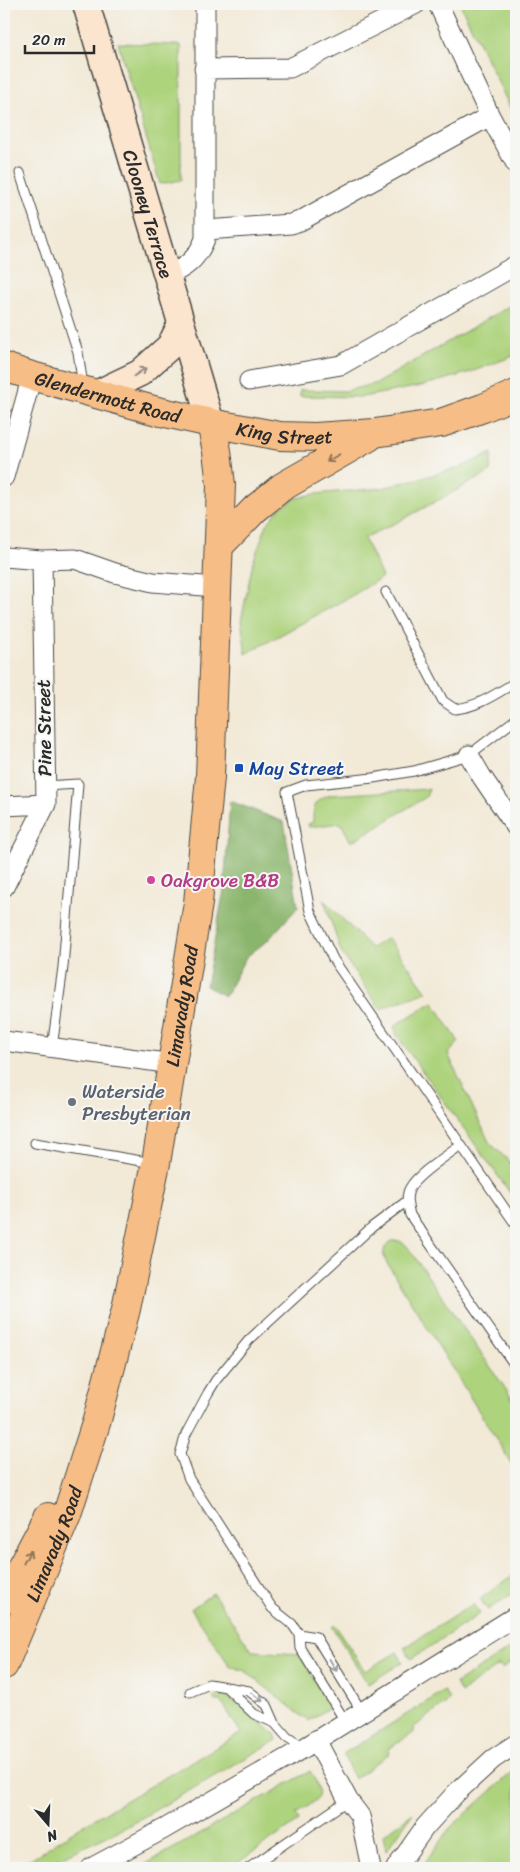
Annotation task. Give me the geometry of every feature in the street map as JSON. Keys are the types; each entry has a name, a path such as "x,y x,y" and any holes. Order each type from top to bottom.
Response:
{"highway":[{"name":"Glendermott Road","path":"4,367 157,411 211,423"},
{"name":"King Street","path":"216,587 220,545 222,485 211,423 280,436 315,437 375,433 441,423 516,394"},
{"path":"220,545 255,509 282,487 375,433"},
{"name":"Limavady Road","path":"6,1658 68,1514 97,1420 126,1309 156,1164 198,903 209,787 216,587"},
{"name":"Limavady Road","path":"4,1600 97,1420"}],"main road":[{"name":"Clooney Terrace","path":"86,4 211,423"},
{"path":"90,392 140,373 170,346 181,324"}],"street":[{"path":"166,276 179,271 192,262 205,239 205,4"},
{"path":"204,69 290,68 416,4"},
{"path":"438,4 490,116 516,164"},
{"path":"206,230 291,224 300,221 490,116"},
{"path":"249,381 341,365 516,265"},
{"path":"4,477 32,376"},
{"path":"4,557 42,560 75,559 115,573 153,582 216,587"},
{"name":"Pine Street","path":"4,887 45,795 42,560"},
{"path":"469,755 516,826"},
{"path":"4,806 45,795"},
{"path":"4,1041 173,1064"},
{"path":"91,1868 164,1829 310,1744 516,1616"},
{"path":"310,1744 360,1816 371,1868"},
{"path":"396,1868 425,1828 456,1793 493,1759 516,1744"}],"lane":[{"path":"20,174 90,392"},
{"path":"386,592 443,700 455,709 466,708 481,702 516,682"},
{"path":"516,719 469,755 414,771 373,778 306,785 287,792 310,911 333,959 516,1225"},
{"path":"45,795 78,784 63,967 52,1048"},
{"path":"35,1143 156,1164"},
{"path":"461,1145 423,1174 409,1188 407,1201 410,1215 516,1367"},
{"path":"346,1721 300,1648 299,1634 292,1624 272,1608 189,1479 180,1454 186,1434 208,1393 216,1380 249,1340 372,1227 407,1201"},
{"path":"299,1634 316,1638 370,1707"},
{"path":"190,1692 209,1684 249,1691 267,1705 275,1723 288,1737 310,1744"},
{"path":"226,1687 254,1714 275,1723"},
{"path":"249,1868 348,1800"}],"green space":[{"path":"460,4 516,4 516,119 510,107"},
{"path":"118,43 181,45 181,180 160,184"},
{"path":"516,302 516,355 471,372 421,386 362,397 300,396 300,390 345,391 377,383"},
{"path":"492,453 490,472 398,522 364,538 382,577 246,654 241,621 253,562 267,524 280,508 297,498 314,494 382,488 459,468"},
{"path":"429,789 426,797 351,842 341,823 309,827 308,824 313,822 316,804 321,799 331,795"},
{"path":"230,801 284,822 298,907 268,940 246,957 225,996 206,986 224,890"},
{"path":"324,900 371,948 388,938 427,992 380,1009 341,952"},
{"path":"433,1002 459,1042 448,1054 489,1142 516,1168 516,1201 397,1036 394,1026"},
{"path":"392,1241 400,1241 407,1246 516,1404 516,1471 385,1260 384,1249"},
{"path":"516,1567 516,1591 488,1610 480,1599 512,1576"},
{"path":"213,1593 252,1651 299,1654 331,1707 308,1721 245,1671 230,1666 191,1609"},
{"path":"473,1604 480,1614 411,1659 404,1648"},
{"path":"335,1625 365,1671 397,1652 403,1662 368,1684 332,1627"},
{"path":"514,1646 516,1658 502,1669 499,1665 461,1693 456,1683"},
{"path":"444,1691 450,1700 413,1728 415,1732 388,1749 390,1753 354,1779 343,1754"},
{"path":"213,1697 229,1697 275,1734 277,1740 126,1827 40,1868 17,1868 78,1828 241,1733 221,1701 216,1701"},
{"path":"516,1770 516,1868 421,1868 449,1829"},
{"path":"310,1771 319,1793 315,1801 296,1814 299,1821 230,1868 139,1868"},
{"path":"413,1813 386,1851 383,1835"}],"place":[{"name":"May Street","path":"239,768"},
{"name":"Oakgrove B&B","path":"151,880"},
{"name":"Waterside Presbyterian","path":"72,1102"}]}
